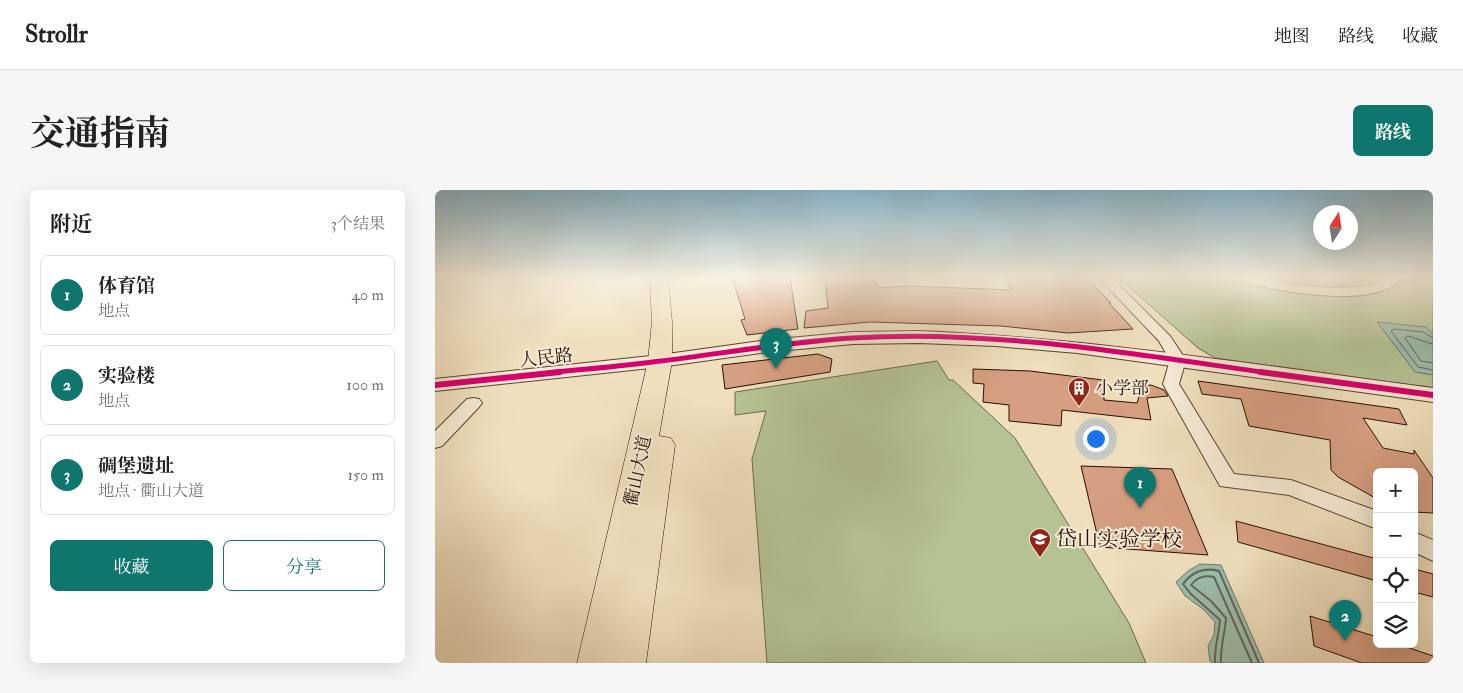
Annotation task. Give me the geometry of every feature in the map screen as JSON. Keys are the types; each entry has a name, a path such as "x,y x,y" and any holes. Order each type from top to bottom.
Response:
{"main road":[{"name":"衢山大道","path":"598,663 668,360 661,300"},
{"name":"衢山大道","path":"625,663 675,319 673,300"}],"street":[{"path":"1127,300 1165,339 1178,360 1171,384 1227,481 1291,488 1373,519"},
{"name":"人民路","path":"435,385 668,360 768,346 853,338 919,337 1059,345 1433,395"},
{"path":"435,442 473,403"},
{"path":"1418,543 1433,551"}],"shaded area":[{"path":"1144,300 1433,300 1433,388 1215,358 1198,348"},
{"path":"937,361 949,380 953,380 1015,438 1129,623 1146,663 767,663 752,459 766,411 735,415 735,392"}],"water":[{"path":"1377,322 1426,327 1433,335 1433,375 1415,372"},
{"path":"1200,564 1221,565 1264,663 1212,663 1210,661 1208,646 1214,635 1215,622 1203,609 1185,596 1176,582 1188,571"}],"building":[{"path":"739,300 793,300 798,329 747,335 741,320 745,319"},
{"path":"827,300 1108,300 1133,329 1068,333 1001,326 870,322 804,328 806,311 828,308"},
{"path":"818,354 832,359 830,372 725,389 722,365"},
{"path":"973,369 1030,371 1103,380 1104,400 1137,403 1144,381 1145,386 1151,385 1164,390 1168,396 1147,398 1151,420 1062,410 1061,426 1009,421 1009,405 983,402 984,384 973,383"},
{"path":"1198,381 1399,409 1407,425 1363,418 1383,448 1414,454 1414,450 1433,478 1433,513 1418,512 1418,468 1373,468 1373,497 1338,477 1331,470 1330,440 1249,426 1241,399 1202,394"},
{"path":"1081,466 1172,469 1208,555 1100,547"},
{"path":"1236,521 1373,558 1373,580 1238,542"},
{"path":"1418,570 1433,574 1433,597 1418,593"},
{"path":"1310,616 1373,636 1373,648 1410,648 1433,656 1433,663 1362,663 1314,646"}],"cycle path":[{"path":"435,385 660,361 768,346 853,338 919,337 996,340 1077,347 1433,395"}],"place":[{"name":"碉堡遗址","path":"776,369"},
{"name":"小学部","path":"1079,407"},
{"name":"体育馆","path":"1140,508"},
{"name":"岱山实验学校","path":"1040,558"},
{"name":"实验楼","path":"1345,641"}]}
